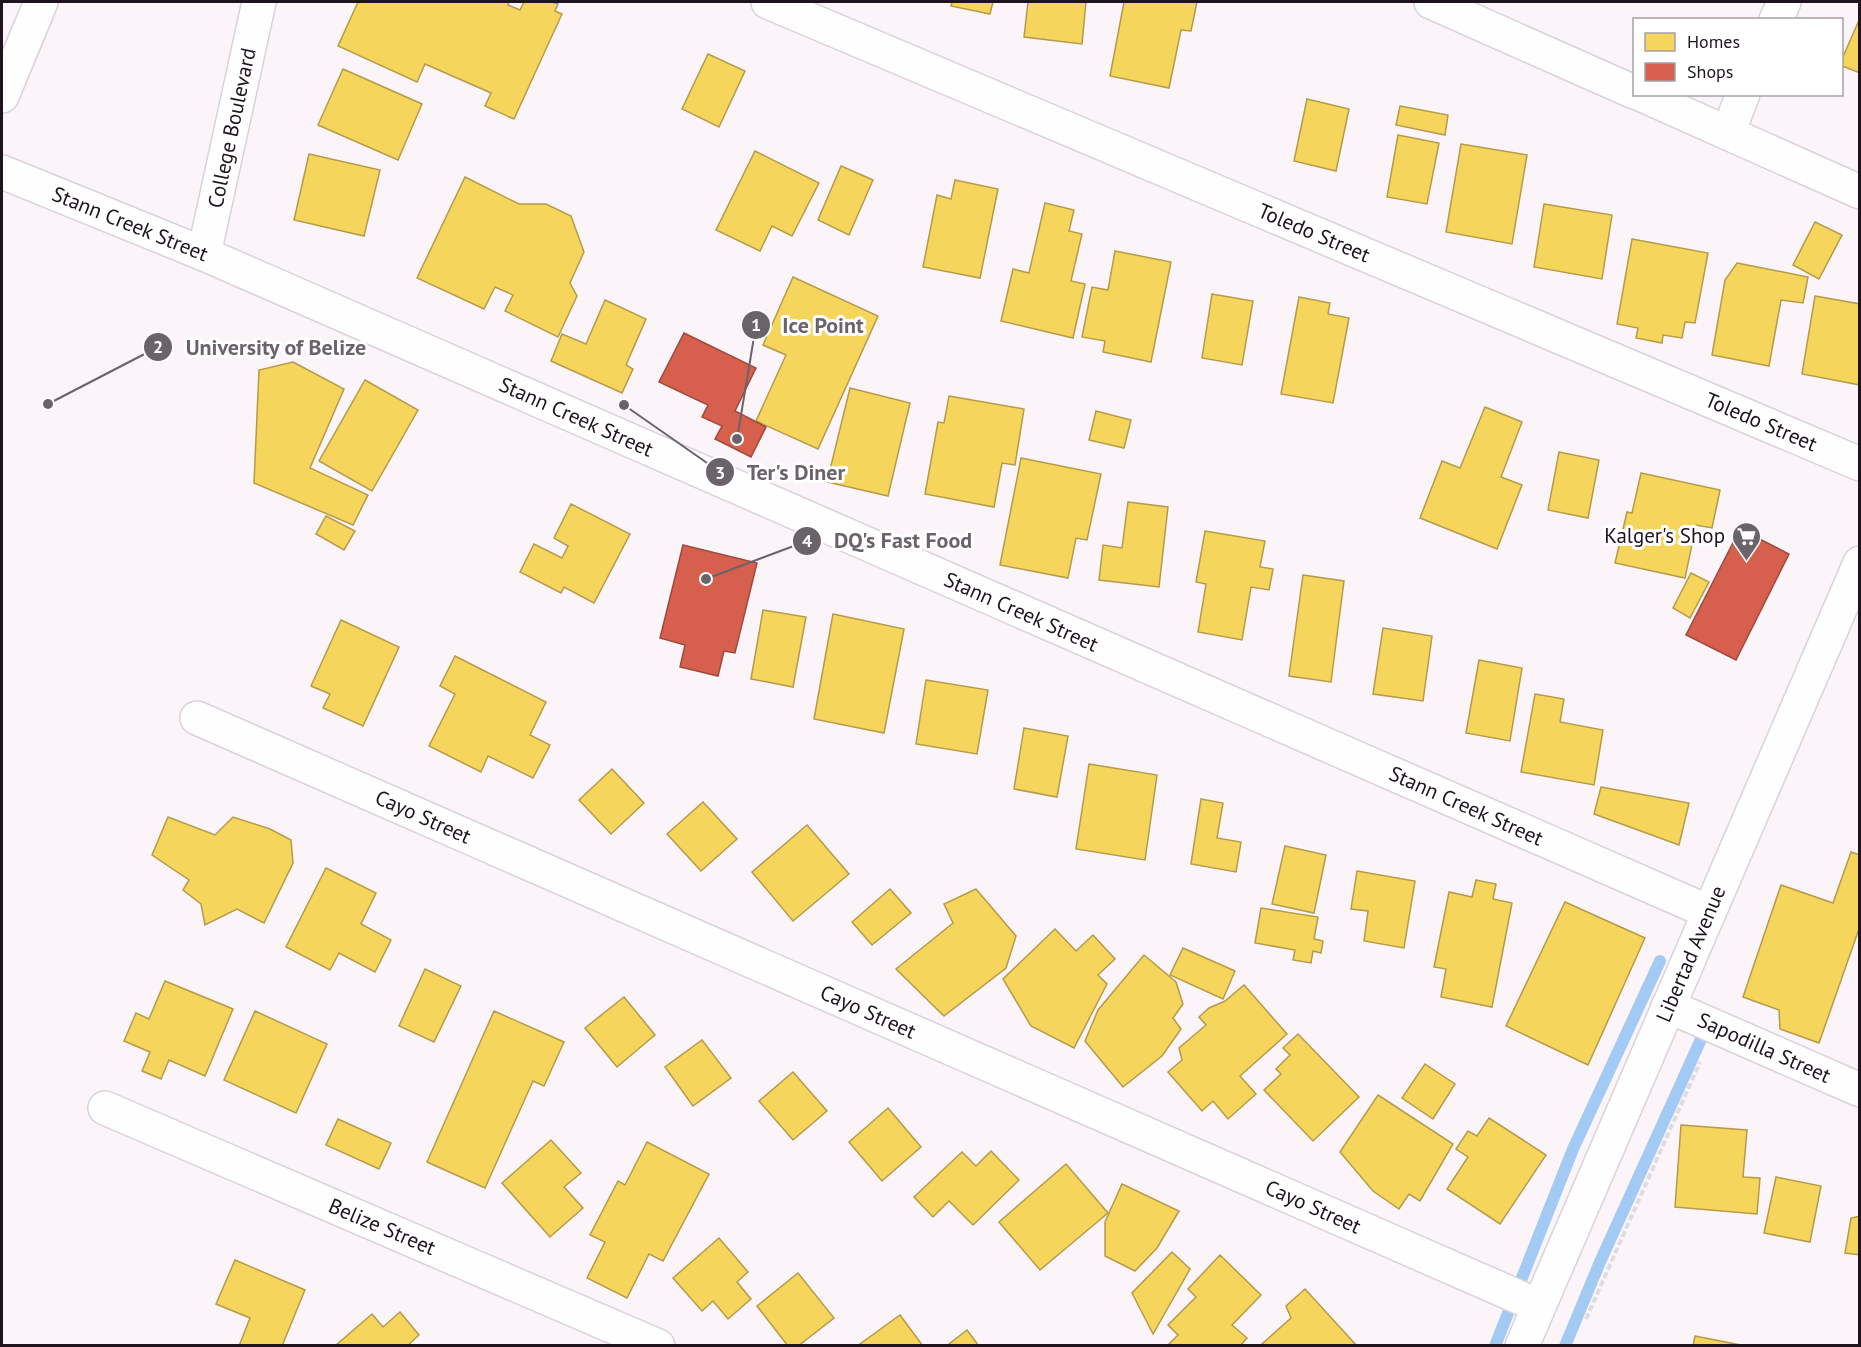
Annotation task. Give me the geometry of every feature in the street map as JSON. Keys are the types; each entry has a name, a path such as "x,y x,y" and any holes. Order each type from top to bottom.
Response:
{"street":[{"path":"2,96 41,2"},
{"name":"College Boulevard","path":"204,254 260,2"},
{"name":"Toledo Street","path":"768,2 1860,464"},
{"path":"1431,2 1633,91"},
{"path":"1777,18 1784,2"},
{"path":"1645,96 1860,192"},
{"path":"1728,133 1742,96"},
{"name":"Stann Creek Street","path":"2,172 204,254 1709,912"},
{"name":"Libertad Avenue","path":"1522,1346 1668,1006 1856,580"},
{"name":"Cayo Street","path":"197,718 1539,1306"},
{"name":"Sapodilla Street","path":"1668,1006 1860,1090"},
{"name":"Belize Street","path":"105,1108 658,1346"}],"path":[{"path":"1586,1319 1716,1027"}],"building: Homes":[{"path":"358,2 509,2 508,5 520,10 524,2 552,2 558,4 555,11 562,14 514,119 485,106 491,93 425,64 417,82 338,46"},
{"path":"952,2 993,2 990,14 951,6"},
{"path":"1028,2 1086,2 1082,44 1024,37"},
{"path":"1124,2 1197,2 1191,31 1181,30 1169,88 1110,76"},
{"path":"1860,18 1860,73 1843,66 1843,57"},
{"path":"708,54 745,71 719,127 682,109"},
{"path":"343,69 422,104 398,160 318,125"},
{"path":"1307,99 1349,109 1336,171 1294,161"},
{"path":"1400,106 1448,115 1445,135 1396,125"},
{"path":"1398,135 1439,143 1427,204 1387,197"},
{"path":"1461,144 1527,155 1512,244 1446,232"},
{"path":"755,151 819,183 792,236 772,226 760,251 716,230"},
{"path":"309,154 380,170 364,236 294,220"},
{"path":"841,166 873,180 849,235 818,220"},
{"path":"465,177 519,204 546,204 571,216 584,252 570,283 577,296 558,337 505,311 513,295 495,287 484,309 417,278"},
{"path":"955,180 998,189 980,278 923,267 937,195 951,199"},
{"path":"1045,203 1074,210 1069,231 1082,234 1071,281 1085,284 1073,338 1001,321 1013,269 1029,273"},
{"path":"1544,204 1612,215 1602,279 1534,267"},
{"path":"1815,222 1842,235 1819,279 1793,265"},
{"path":"1632,239 1708,253 1695,323 1685,322 1682,338 1663,335 1662,343 1636,338 1638,328 1617,324"},
{"path":"1115,251 1171,262 1151,362 1103,352 1105,341 1082,337 1092,287 1108,290"},
{"path":"1737,263 1808,277 1803,303 1781,300 1769,366 1712,355 1725,280"},
{"path":"793,277 878,316 818,449 756,421 786,355 763,345"},
{"path":"1212,294 1253,301 1242,365 1202,358"},
{"path":"1815,296 1860,304 1860,385 1802,374"},
{"path":"1299,297 1330,303 1328,314 1349,318 1333,403 1281,394"},
{"path":"605,300 646,319 626,365 633,369 622,393 551,361 562,334 586,344"},
{"path":"293,362 344,389 310,468 368,495 353,525 254,483 259,370"},
{"path":"365,380 418,410 372,491 319,461"},
{"path":"850,388 910,403 888,496 827,482"},
{"path":"949,396 1024,409 1015,465 1002,463 994,507 925,494 938,422 944,423"},
{"path":"1485,407 1522,422 1501,477 1522,485 1497,549 1420,518 1442,461 1460,468"},
{"path":"1096,411 1131,420 1124,448 1089,440"},
{"path":"1559,452 1599,460 1588,518 1548,510"},
{"path":"1021,458 1101,474 1087,540 1076,538 1068,578 1000,565"},
{"path":"1641,473 1720,490 1712,528 1696,525 1685,578 1615,563 1627,512 1632,513"},
{"path":"1128,502 1168,507 1159,587 1099,580 1103,545 1122,548"},
{"path":"571,504 630,534 594,603 564,587 561,593 520,572 534,544 562,558 568,546 554,538"},
{"path":"326,516 355,531 344,550 316,534"},
{"path":"1205,531 1265,541 1260,567 1273,569 1269,590 1251,587 1242,640 1198,632 1206,584 1196,582"},
{"path":"1691,573 1709,582 1690,618 1673,608"},
{"path":"1303,575 1344,581 1331,682 1289,676"},
{"path":"763,610 806,617 793,687 751,679"},
{"path":"833,614 904,629 884,733 814,719"},
{"path":"341,620 399,647 363,726 323,708 330,694 311,686"},
{"path":"1383,628 1432,636 1423,701 1373,694"},
{"path":"455,656 546,702 530,735 550,745 533,778 488,756 481,772 429,746 455,694 440,686"},
{"path":"1479,660 1522,668 1510,741 1466,733"},
{"path":"926,680 988,690 977,754 916,744"},
{"path":"1535,694 1564,699 1560,722 1603,730 1594,785 1521,772"},
{"path":"1024,728 1068,736 1057,797 1014,789"},
{"path":"1089,764 1157,775 1145,860 1076,849"},
{"path":"612,769 644,803 611,834 579,800"},
{"path":"1601,787 1689,803 1679,845 1594,814"},
{"path":"1201,799 1223,803 1217,838 1241,842 1236,872 1191,864"},
{"path":"703,802 737,839 701,871 667,834"},
{"path":"168,817 215,835 233,817 270,829 291,840 293,863 264,923 237,909 205,925 201,904 183,890 189,880 152,855"},
{"path":"807,825 849,874 793,921 752,872"},
{"path":"1285,846 1326,855 1314,913 1272,904"},
{"path":"1851,852 1860,855 1860,926 1819,1043 1780,1029 1779,1010 1743,997 1781,885 1833,903"},
{"path":"326,868 376,893 361,924 391,940 375,972 339,953 330,970 286,947"},
{"path":"1357,871 1415,881 1404,948 1364,941 1368,911 1351,909"},
{"path":"1476,880 1496,884 1493,899 1512,903 1492,1007 1441,997 1446,969 1434,967 1449,892 1472,897"},
{"path":"890,889 911,913 872,945 852,922"},
{"path":"976,889 1016,936 1006,968 944,1016 896,969 953,923 944,904"},
{"path":"1565,902 1645,938 1588,1065 1506,1026"},
{"path":"1261,908 1318,917 1314,939 1323,941 1321,953 1313,951 1311,963 1293,960 1295,950 1255,943"},
{"path":"1055,929 1076,951 1093,935 1115,959 1098,975 1107,984 1074,1048 1031,1026 1003,979"},
{"path":"1183,948 1235,971 1223,999 1170,975"},
{"path":"1144,955 1176,982 1183,1004 1173,1018 1181,1029 1162,1056 1123,1087 1085,1041 1098,1010"},
{"path":"425,969 461,986 434,1042 399,1026"},
{"path":"165,981 233,1009 205,1076 169,1060 161,1079 142,1071 150,1052 124,1041 136,1013 149,1019"},
{"path":"1244,985 1287,1034 1240,1076 1256,1094 1228,1119 1213,1101 1202,1111 1168,1072 1182,1060 1179,1048 1206,1025 1199,1017 1209,1008 1225,1001"},
{"path":"624,997 655,1035 617,1067 585,1028"},
{"path":"255,1011 327,1044 296,1113 224,1080"},
{"path":"494,1011 564,1042 544,1086 533,1081 485,1188 427,1162"},
{"path":"1298,1034 1359,1097 1313,1141 1264,1090 1281,1074 1276,1069 1290,1055 1283,1048"},
{"path":"702,1040 731,1078 693,1106 665,1067"},
{"path":"1425,1064 1455,1084 1433,1119 1402,1098"},
{"path":"793,1072 827,1111 793,1140 759,1101"},
{"path":"1378,1095 1453,1144 1420,1201 1409,1194 1399,1209 1373,1191 1340,1152"},
{"path":"888,1108 921,1147 882,1181 849,1142"},
{"path":"1489,1118 1546,1155 1500,1224 1447,1189 1468,1157 1456,1149 1468,1131 1477,1136"},
{"path":"338,1119 391,1143 379,1169 326,1145"},
{"path":"1681,1125 1747,1130 1743,1177 1760,1178 1757,1214 1675,1207"},
{"path":"551,1140 581,1173 564,1187 583,1208 550,1237 502,1183"},
{"path":"647,1142 709,1174 663,1261 649,1254 627,1298 587,1278 605,1242 590,1235 618,1181 625,1185"},
{"path":"991,1151 1019,1180 973,1225 949,1201 933,1217 914,1197 962,1152 976,1166"},
{"path":"1066,1164 1108,1213 1040,1270 999,1222"},
{"path":"1776,1177 1821,1186 1810,1242 1764,1233"},
{"path":"1122,1184 1179,1211 1157,1248 1135,1271 1105,1256 1105,1222"},
{"path":"1860,1216 1860,1255 1845,1253 1851,1218"},
{"path":"719,1238 748,1272 737,1282 751,1299 728,1319 713,1301 702,1311 673,1278"},
{"path":"1172,1252 1190,1269 1153,1334 1132,1293"},
{"path":"1220,1255 1261,1295 1232,1325 1247,1338 1240,1346 1167,1346 1178,1335 1168,1325 1196,1297 1188,1289"},
{"path":"235,1260 305,1290 282,1346 239,1346 250,1318 216,1304"},
{"path":"798,1273 834,1318 798,1346 788,1346 757,1306"},
{"path":"1305,1289 1357,1346 1263,1346 1262,1344 1291,1318 1286,1306"},
{"path":"400,1312 419,1335 407,1346 335,1346 372,1314 383,1327"},
{"path":"900,1315 923,1346 861,1346 860,1344"},
{"path":"967,1330 979,1346 950,1346 949,1344"},
{"path":"1695,1336 1746,1346 1693,1346"}],"building: Shops":[{"path":"684,333 756,368 735,411 766,427 751,457 715,439 722,426 702,417 708,405 659,382"},
{"path":"1740,529 1789,554 1736,660 1686,635"},
{"path":"683,545 757,563 735,653 724,651 718,676 680,667 685,645 660,638"}],"waterway":[{"path":"1495,1346 1573,1149 1660,961"},
{"path":"1565,1346 1600,1262 1707,1026"}],"place":[{"name":"University of Belize","path":"48,404"},
{"name":"Ter's Diner","path":"624,405"},
{"name":"Ice Point","path":"737,439"},
{"name":"Kalger's Shop","path":"1746,562"},
{"name":"DQ's Fast Food","path":"706,579"}]}
